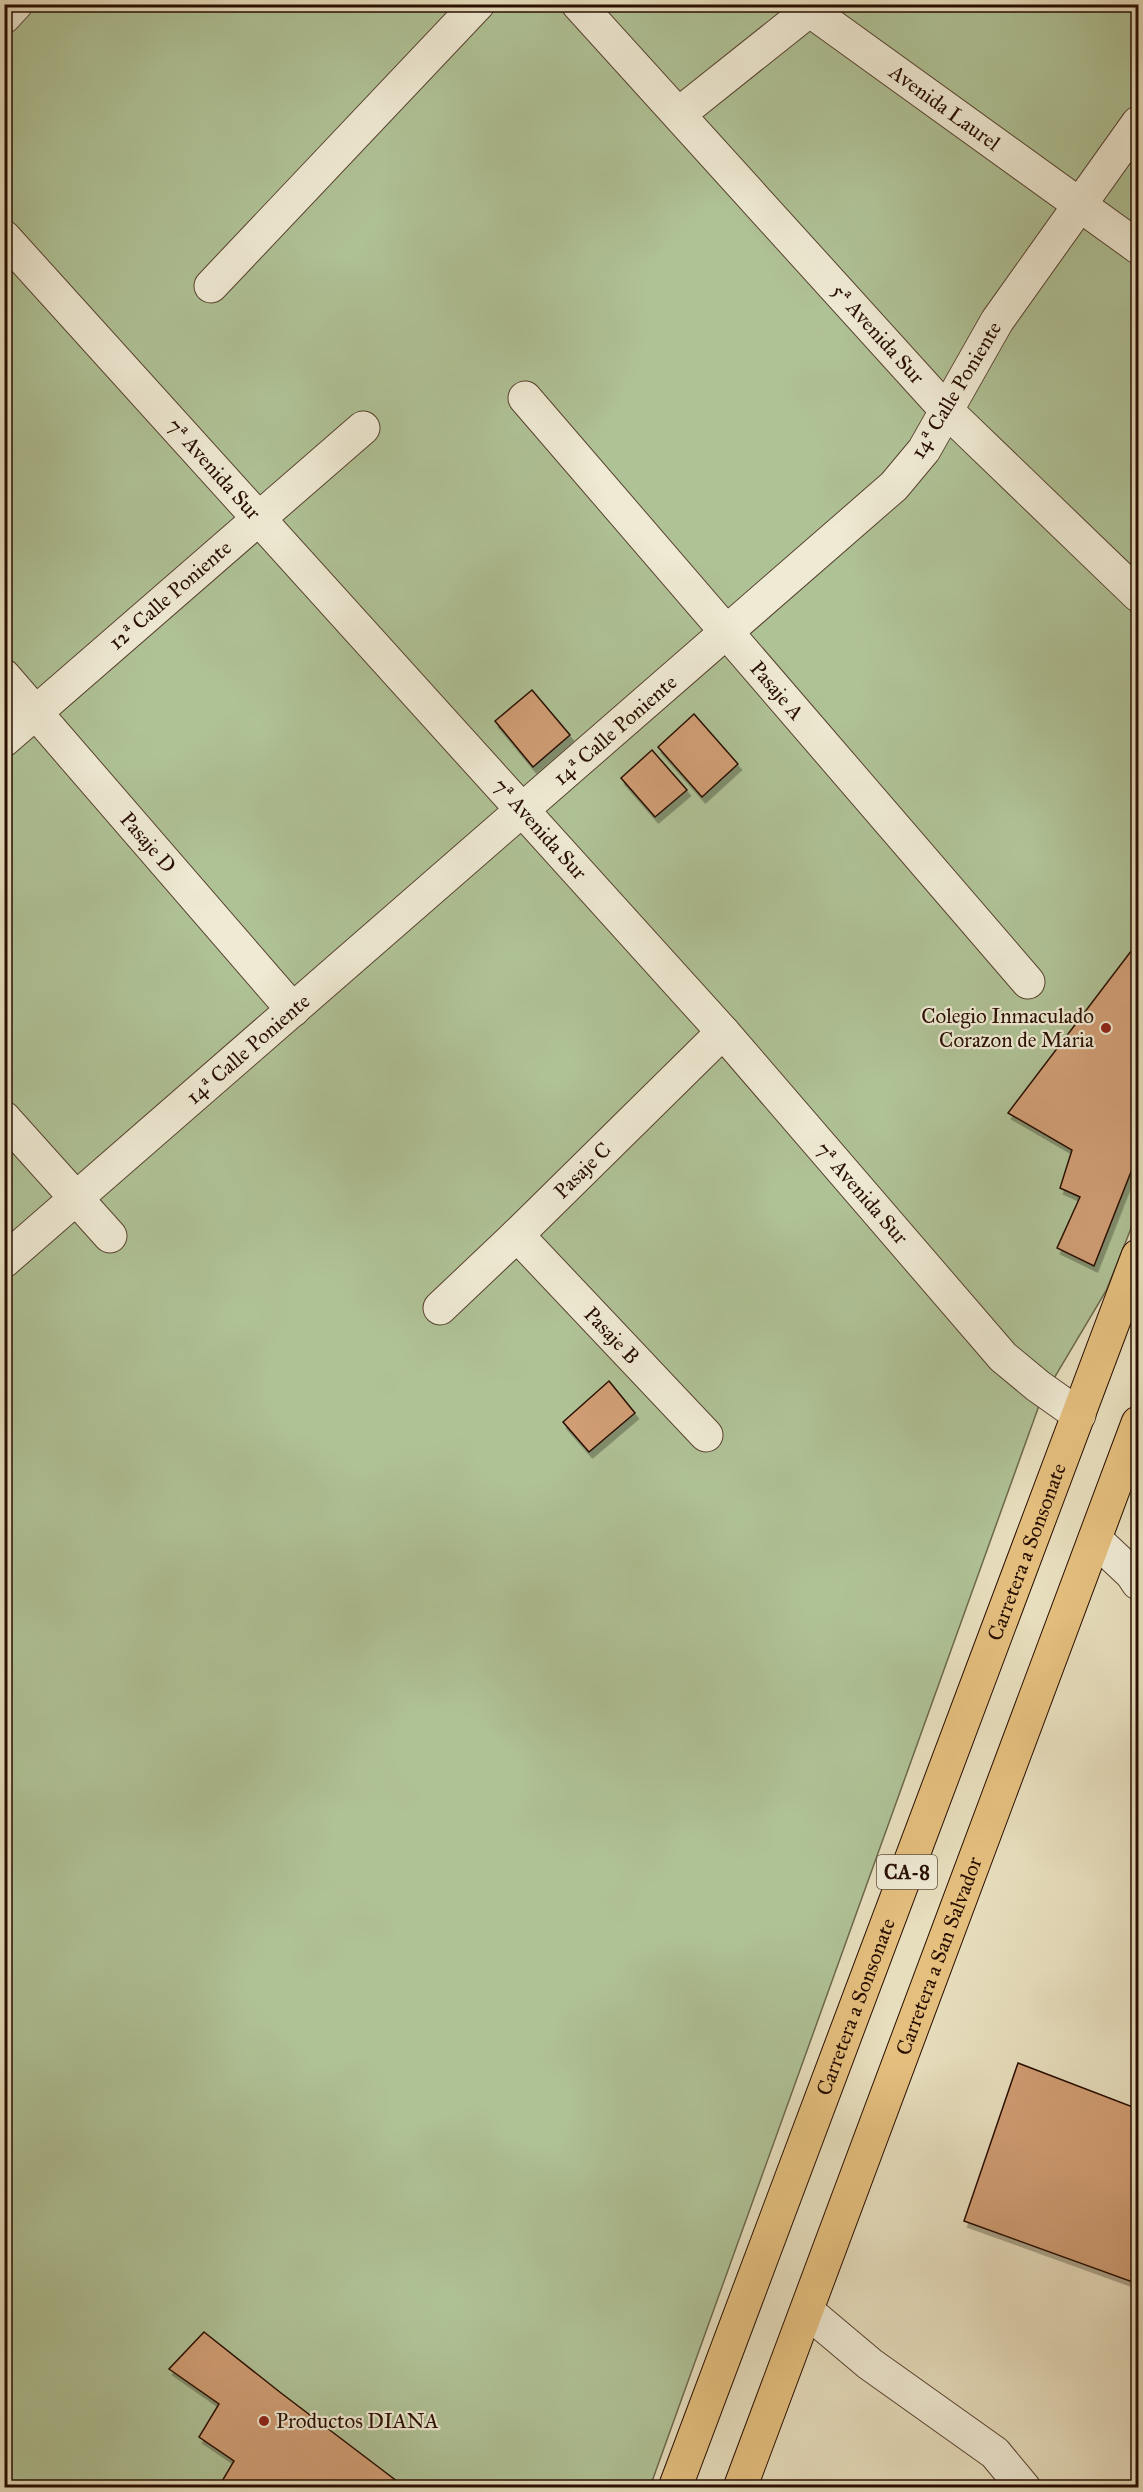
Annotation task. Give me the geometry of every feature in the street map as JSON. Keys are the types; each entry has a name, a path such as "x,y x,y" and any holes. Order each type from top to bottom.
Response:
{"highway":[{"name":"Carretera a Sonsonate","path":"675,2487 1138,1256"},
{"name":"Carretera a San Salvador","path":"740,2487 1095,1539 1129,1474 1138,1423"}],"street":[{"path":"4,17 16,4"},
{"path":"211,286 478,4"},
{"name":"5ª Avenida Sur","path":"578,4 947,411 1138,595"},
{"path":"679,114 814,8"},
{"name":"Avenida Laurel","path":"814,8 1138,247"},
{"name":"14ª Calle Poniente","path":"4,1261 894,486 924,450 998,321 1138,123"},
{"name":"7ª Avenida Sur","path":"4,237 723,1032 1003,1357 1038,1386 1079,1415"},
{"name":"Pasaje A","path":"525,398 1028,982"},
{"name":"12ª Calle Poniente","path":"4,740 363,428"},
{"name":"Pasaje D","path":"4,676 293,1010"},
{"name":"Pasaje C","path":"440,1308 518,1235 723,1032"},
{"path":"4,1118 110,1236"},
{"name":"Pasaje B","path":"518,1235 706,1435"},
{"path":"1095,1539 1132,1574 1138,1583"},
{"path":"807,2312 870,2364 995,2453 1024,2487"}],"green space":[{"path":"5,5 1138,5 1138,1211 1106,1291 1041,1400 650,2487 5,2488"}],"building":[{"path":"532,690 570,735 533,767 495,721"},
{"path":"694,714 738,764 702,797 658,747"},
{"path":"652,750 687,790 655,817 621,778"},
{"name":"Colegio Inmaculado Corazon de Maria","path":"1138,942 1138,1154 1094,1266 1057,1248 1080,1197 1060,1188 1072,1150 1008,1113"},
{"path":"609,1381 635,1413 589,1452 563,1422"},
{"path":"1018,2063 1138,2109 1138,2284 964,2221"},
{"name":"Productos DIANA","path":"204,2332 406,2488 218,2488 234,2461 199,2437 219,2404 169,2369"}],"place":[{"name":"Colegio Inmaculado Corazon de Maria","path":"1106,1028"},
{"name":"Productos DIANA","path":"264,2421"}]}
